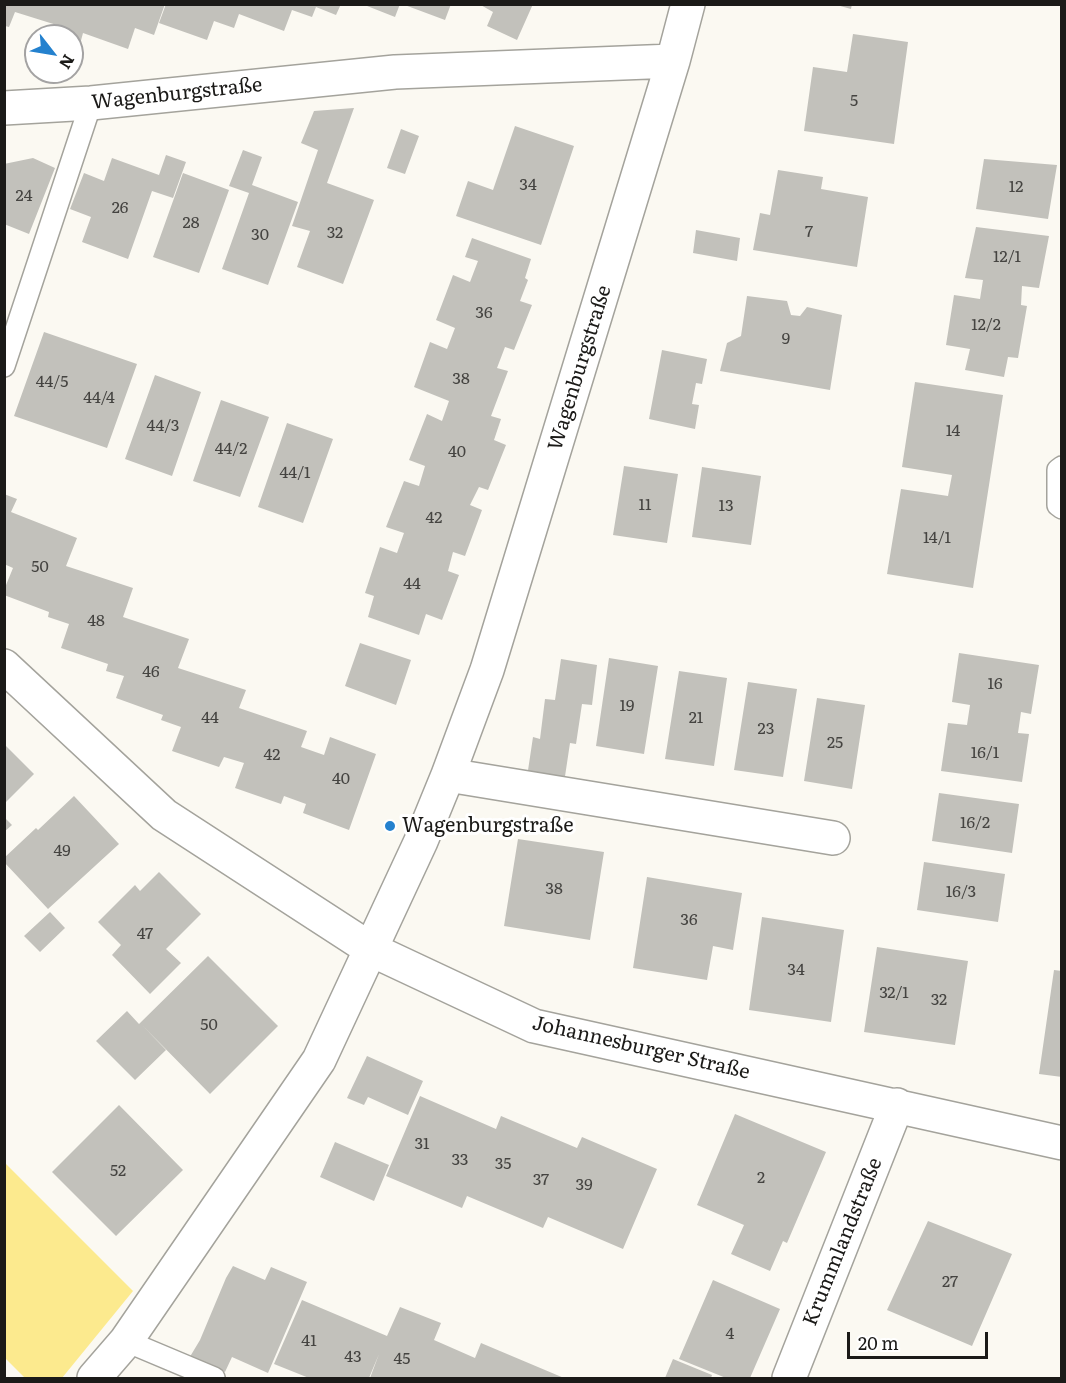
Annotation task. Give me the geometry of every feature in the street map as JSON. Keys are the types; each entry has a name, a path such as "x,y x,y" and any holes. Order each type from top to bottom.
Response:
{"street":[{"name":"Wagenburgstraße","path":"94,1378 126,1341 319,1060 372,950 448,776 494,648 673,61 688,4"},
{"name":"Wagenburgstraße","path":"4,108 91,103 395,72 673,61"},
{"name":"Johannesburger Straße","path":"4,666 164,815 372,950 534,1026 1062,1143"},
{"path":"448,776 833,838"},
{"name":"Krummlandstraße","path":"789,1378 897,1105"}],"lane":[{"path":"4,366 91,103"},
{"path":"1062,467 1058,470 1058,505 1062,508"},
{"path":"126,1341 214,1378"}],"shaded area":[{"path":"4,1162 133,1291 62,1378 25,1378 5,1358"}],"building":[{"path":"5,4 165,4 154,35 135,28 128,49 84,33 84,24 53,24 15,12 9,27 5,26"},
{"path":"166,4 341,4 336,15 316,7 312,17 292,10 284,31 239,14 234,28 214,21 207,40 159,23"},
{"path":"362,4 400,4 395,17"},
{"path":"402,4 451,4 445,20"},
{"path":"479,4 533,4 517,40 487,26 493,12"},
{"path":"833,4 852,4 851,9"},
{"path":"853,34 908,42 894,144 804,131 813,67 847,72"},
{"path":"354,108 327,183 374,200 343,284 297,267 310,231 292,226 318,150 301,143 314,111"},
{"path":"515,126 574,146 541,245 456,216 468,181 493,190"},
{"path":"401,129 419,136 405,174 387,168"},
{"path":"243,150 262,157 252,185 298,202 268,285 222,269 249,193 229,186"},
{"path":"166,155 186,162 173,198 152,191 128,259 82,242 91,217 70,209 84,173 104,181 112,158 159,175"},
{"path":"33,158 55,168 29,234 4,224 4,164"},
{"path":"984,159 1057,165 1048,219 976,209"},
{"path":"778,170 823,177 821,189 868,197 857,267 753,250 760,213 770,215"},
{"path":"183,173 229,190 199,273 153,257"},
{"path":"976,227 1049,236 1039,288 1022,286 1021,305 1027,306 1018,358 1008,357 1004,377 965,370 970,349 946,345 954,295 980,299 983,280 965,278"},
{"path":"696,230 740,238 737,261 693,253"},
{"path":"472,238 531,259 525,278 528,280 520,301 532,305 514,350 505,347 497,368 508,371 491,416 501,419 494,440 506,445 488,490 479,487 470,505 482,510 465,556 453,552 448,571 459,575 442,620 426,614 419,635 368,617 374,596 365,593 380,547 397,553 404,533 386,527 404,481 419,486 425,466 409,460 427,414 442,421 449,401 414,387 430,342 447,349 455,328 436,320 453,275 470,282 478,261 465,257"},
{"path":"747,296 787,301 791,315 800,316 807,307 842,315 830,390 720,371 727,343 741,336"},
{"path":"44,332 137,364 107,448 14,416"},
{"path":"662,350 707,359 702,384 696,383 692,404 699,405 695,429 649,419"},
{"path":"155,375 201,392 172,476 125,459"},
{"path":"915,382 1003,395 973,588 887,574 901,489 948,496 952,475 902,467"},
{"path":"221,400 269,417 240,497 193,481"},
{"path":"287,423 333,439 303,523 258,507"},
{"path":"624,466 678,474 667,543 613,535"},
{"path":"702,467 761,476 751,545 692,537"},
{"path":"4,494 17,499 11,512 77,538 66,566 133,588 123,617 189,639 178,668 246,690 239,708 307,731 301,747 324,755 330,737 376,754 349,830 303,813 306,804 284,796 281,804 235,788 244,763 224,757 219,767 172,751 181,727 161,720 163,715 116,698 124,676 106,671 108,664 61,648 69,624 48,617 49,612 4,595 13,568 4,564"},
{"path":"360,643 411,660 396,705 345,686"},
{"path":"959,653 1039,665 1031,714 1021,712 1018,733 1029,734 1022,782 941,771 948,723 967,725 970,705 952,702"},
{"path":"609,658 658,666 644,754 596,746"},
{"path":"561,659 597,665 592,705 582,704 576,744 570,743 564,783 527,777 533,737 540,739 545,699 555,700"},
{"path":"679,671 727,678 714,766 665,759"},
{"path":"748,682 797,689 783,777 734,770"},
{"path":"817,698 865,705 852,789 804,781"},
{"path":"4,744 34,774 4,804"},
{"path":"939,793 1019,804 1012,853 932,841"},
{"path":"74,796 119,844 48,909 4,862 4,858"},
{"path":"4,817 12,825 4,832"},
{"path":"518,839 604,852 590,940 504,926"},
{"path":"924,862 1005,874 998,922 917,910"},
{"path":"159,872 201,914 166,949 181,963 150,994 112,955 121,945 98,922 135,885 140,891"},
{"path":"647,877 742,893 733,950 713,946 707,980 633,968"},
{"path":"50,912 65,928 40,952 24,936"},
{"path":"762,917 844,930 831,1022 749,1010"},
{"path":"877,947 968,961 955,1045 864,1032"},
{"path":"208,956 278,1026 210,1094 142,1025 166,1050 135,1080 96,1041 127,1011 139,1024"},
{"path":"1054,970 1062,971 1062,1077 1039,1074"},
{"path":"367,1056 423,1081 408,1115 368,1097 364,1105 347,1098"},
{"path":"420,1096 496,1129 501,1116 577,1148 582,1137 657,1169 623,1249 548,1217 543,1228 467,1196 462,1208 386,1176"},
{"path":"119,1105 183,1170 116,1236 52,1172"},
{"path":"735,1114 826,1152 787,1243 783,1241 770,1271 731,1254 744,1225 697,1205"},
{"path":"335,1142 389,1165 374,1201 320,1177"},
{"path":"928,1221 1012,1254 972,1346 887,1310"},
{"path":"233,1266 265,1280 271,1267 307,1282 268,1373 232,1357 225,1372 188,1360 200,1340"},
{"path":"713,1280 780,1309 750,1378 726,1378 679,1359"},
{"path":"302,1300 387,1336 400,1307 441,1323 434,1340 475,1358 481,1343 564,1378 370,1378 379,1354 369,1378 309,1378 274,1364"},
{"path":"673,1359 712,1375 711,1378 665,1378"}],"place":[{"name":"Wagenburgstraße","path":"390,826"}]}
